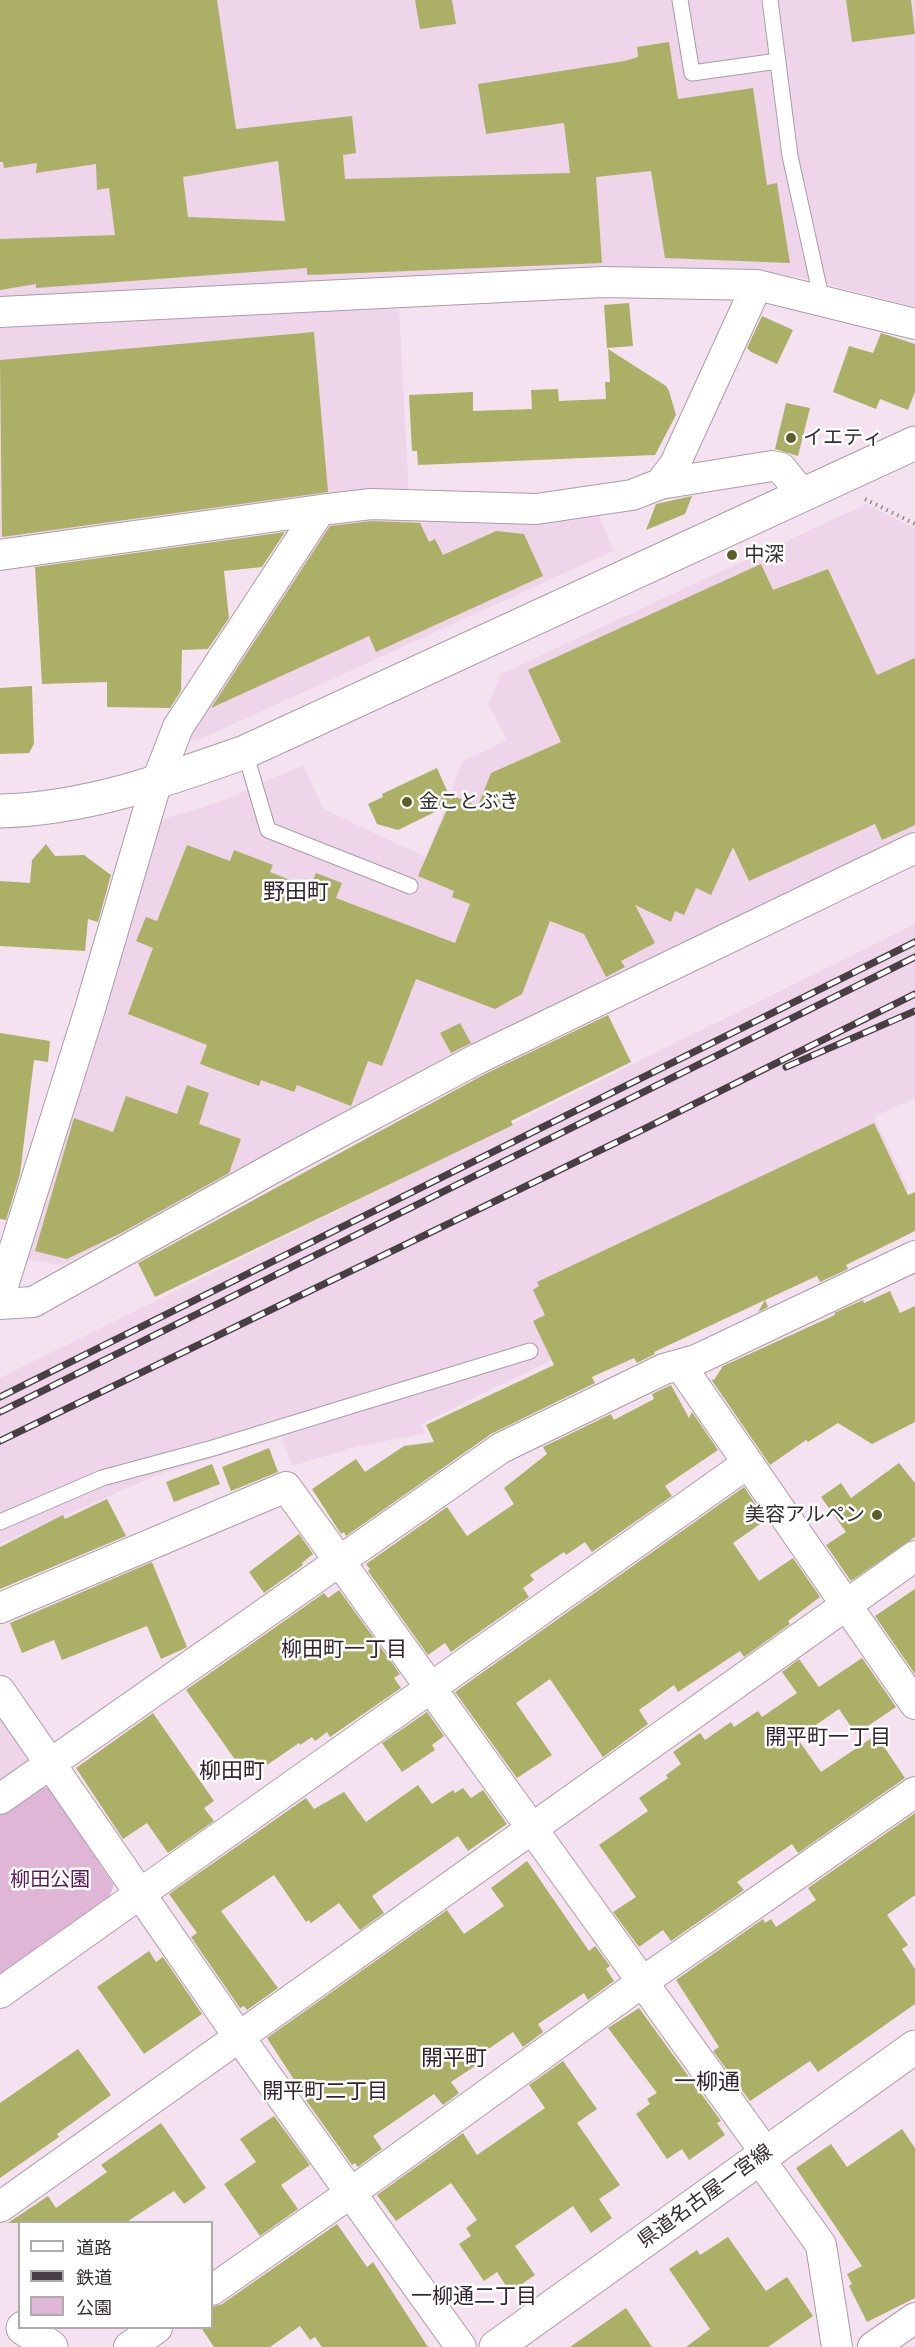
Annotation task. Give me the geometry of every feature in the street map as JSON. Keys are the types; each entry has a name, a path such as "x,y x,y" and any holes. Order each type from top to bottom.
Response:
{"street":[{"path":"0,312 594,282 757,285 915,324"},
{"path":"660,484 675,464 757,285"},
{"path":"0,811 99,799 156,784 245,752 915,443"},
{"path":"0,555 371,504 536,508 632,495 660,484 772,466 781,468 816,487"},
{"path":"0,1295 90,1009 156,784 178,727 320,510"},
{"path":"0,1304 33,1302 291,1158 477,1059 915,848"},
{"path":"0,1799 501,1448 664,1369 680,1365 915,1256"},
{"path":"680,1365 915,1704"},
{"path":"0,1993 748,1464"},
{"path":"0,1608 286,1487 532,1827 761,2154 821,2245 837,2347"},
{"path":"0,2207 915,1556"},
{"path":"0,1691 239,2037 461,2347"},
{"path":"213,2289 352,2193 641,1983 915,1792"},
{"name":"県道名古屋一宮線","path":"496,2347 761,2154 915,2047"},
{"path":"0,2311 18,2324"},
{"path":"873,2347 915,2318"},
{"path":"25,2329 51,2347"},
{"path":"129,2347 156,2329"}],"lane":[{"path":"680,0 692,73 778,61"},
{"path":"770,0 790,156 822,301"},
{"path":"245,752 268,830 410,886"},
{"path":"0,1522 102,1478 213,1448 530,1351"}],"path":[{"path":"816,487 915,524"}],"shaded area":[{"path":"0,0 915,0 915,307 795,276 600,268 0,299"},
{"path":"399,309 409,496 0,549 0,324 31,320"},
{"path":"866,504 915,529 915,830 495,1035 63,1265 23,1259 157,821 220,802 303,765 323,809 426,857 463,761 507,740 488,703 501,674"},
{"path":"597,509 613,551 194,742 184,735 325,518"},
{"path":"915,924 915,1098 874,1117 909,1190 878,1205 876,1201 421,1424 425,1433 351,1448 292,1466 282,1437 157,1475 0,1544 0,1378"},
{"path":"0,1716 27,1756 27,1767 0,1786"}],"green space":[{"name":"柳田公園","path":"38,1787 49,1788 114,1885 108,1900 0,1978 0,1813"}],"building":[{"path":"0,0 217,0 236,129 352,116 356,153 343,155 345,179 570,173 564,123 486,134 478,84 625,61 638,57 637,47 669,42 678,99 753,88 767,185 777,183 790,263 665,258 651,171 596,177 602,263 307,275 307,268 36,288 36,284 0,290 0,239 115,235 109,188 97,190 96,164 36,173 37,163 4,168 3,162 0,162","holes":["278,161 285,221 188,217 183,177"]},
{"path":"415,0 452,0 456,24 420,29"},
{"path":"846,0 911,0 915,34 852,42"},
{"path":"629,303 633,346 607,348 604,305"},
{"path":"762,316 793,330 777,364 747,348"},
{"path":"314,332 328,492 2,537 0,360"},
{"path":"881,333 915,344 915,392 908,410 880,399 876,409 833,392 849,346 873,353"},
{"path":"608,349 666,386 669,391 676,415 655,455 418,465 417,451 412,451 409,395 473,392 473,411 532,409 531,390 558,389 559,401 606,399 605,382 610,382"},
{"path":"786,403 810,408 798,456 775,449"},
{"path":"692,496 685,514 646,530 656,504"},
{"path":"372,521 420,523 429,542 435,539 443,555 496,531 524,534 543,576 376,652 369,636 211,708 330,526"},
{"path":"285,532 262,567 224,571 229,618 208,649 182,650 181,691 170,708 107,707 107,682 42,684 35,567"},
{"path":"761,564 773,590 828,569 877,675 915,658 915,825 882,840 875,824 749,881 733,847 711,895 696,888 684,915 675,911 671,922 635,905 655,943 621,961 625,967 606,977 584,934 550,921 522,994 495,1009 416,979 382,1066 368,1061 351,1106 297,1085 294,1092 261,1080 259,1086 200,1064 207,1045 128,1014 153,948 136,941 146,917 157,921 187,845 230,861 234,850 273,865 270,872 310,888 316,873 342,883 336,898 455,943 470,904 452,897 454,891 418,876 449,805 398,830 377,824 368,804 383,797 382,794 437,768 451,800 453,796 478,806 491,773 561,742 528,670"},
{"path":"32,686 34,744 29,753 0,754 0,688"},
{"path":"46,844 55,856 84,855 111,875 98,922 88,919 85,951 0,946 0,881 30,883 32,860"},
{"path":"608,1015 631,1062 511,1121 513,1125 155,1297 138,1263 485,1074"},
{"path":"460,1023 471,1043 451,1053 440,1033"},
{"path":"0,1033 50,1041 48,1062 34,1060 20,1174 6,1220 0,1219"},
{"path":"187,1085 209,1093 199,1124 241,1139 229,1173 123,1232 67,1259 35,1251 74,1118 113,1132 126,1096 177,1114"},
{"path":"874,1123 908,1195 915,1192 915,1231 846,1265 848,1269 820,1282 817,1276 654,1352 655,1354 637,1363 634,1358 592,1377 595,1383 491,1434 346,1536 344,1532 341,1534 312,1489 356,1459 365,1472 404,1446 434,1442 426,1425 554,1365 533,1321 545,1315 533,1290 539,1286 537,1282"},
{"path":"890,1291 900,1313 915,1306 915,1422 872,1444 838,1423 808,1442 806,1440 770,1465 711,1379 714,1380 723,1366 835,1315 834,1313"},
{"path":"765,1300 768,1307 758,1312"},
{"path":"671,1385 689,1418 692,1412 718,1450 665,1486 672,1496 592,1552 585,1542 566,1555 564,1552 530,1575 534,1580 523,1588 529,1597 451,1652 445,1643 428,1655 368,1571 370,1569 366,1564 447,1507 467,1536 514,1504 504,1488 547,1454 543,1447 611,1414 614,1420 654,1399 652,1394"},
{"path":"269,1448 278,1472 231,1491 222,1467"},
{"path":"899,1463 915,1483 915,1537 851,1581 826,1545 846,1532 821,1497 841,1483 851,1498"},
{"path":"212,1464 220,1484 174,1502 166,1482"},
{"path":"744,1487 766,1520 733,1543 759,1581 793,1558 820,1597 788,1621 790,1624 744,1657 740,1651 678,1692 674,1685 639,1710 648,1724 603,1757 550,1679 516,1703 552,1755 517,1778 455,1692"},
{"path":"107,1499 126,1536 0,1589 0,1547 63,1515 65,1519"},
{"path":"299,1534 313,1554 302,1563 303,1565 264,1593 249,1572"},
{"path":"152,1562 187,1647 161,1659 147,1626 62,1660 54,1640 22,1653 10,1623"},
{"path":"915,1589 915,1674 875,1616"},
{"path":"339,1590 400,1674 394,1678 401,1688 330,1737 327,1732 315,1741 312,1737 300,1745 299,1743 248,1778 186,1690 324,1593 328,1598"},
{"path":"862,1658 896,1707 856,1734 839,1709 797,1738 821,1772 876,1735 905,1778 798,1853 792,1844 737,1882 744,1890 671,1941 663,1930 639,1947 613,1912 636,1897 599,1845 648,1811 639,1798 668,1778 666,1775 681,1764 673,1752 700,1733 705,1740 731,1722 734,1727 758,1711 762,1717 797,1693 782,1672 799,1659 819,1687"},
{"path":"427,1712 444,1736 432,1745 435,1750 402,1772 382,1743"},
{"path":"153,1713 214,1801 204,1808 214,1821 168,1853 147,1823 123,1839 76,1768"},
{"path":"418,1785 432,1804 453,1790 455,1793 463,1788 471,1798 483,1790 507,1824 468,1851 458,1836 372,1896 384,1913 360,1930 339,1903 311,1923 309,1920 306,1922 274,1875 221,1911 278,1988 247,2010 244,2006 240,2008 191,1937 197,1933 169,1894 306,1798 314,1809 344,1792 366,1822"},
{"path":"915,1813 915,1895 887,1915 908,1945 902,1949 915,1969 915,2004 818,2072 810,2061 750,2101 713,2051 719,2047 676,1980 763,1919 765,1923 771,1919 776,1927 816,1900 808,1888"},
{"path":"527,1861 589,1951 595,1946 610,1966 606,1969 614,1981 588,2000 584,1993 538,2024 543,2032 523,2047 513,2032 474,2059 478,2064 451,2082 459,2093 443,2105 434,2094 373,2136 382,2149 358,2167 355,2163 352,2165 303,2096 267,2038 447,1910 464,1934 504,1906 491,1888"},
{"path":"149,1951 156,1962 163,1957 202,2014 144,2054 97,1987"},
{"path":"639,2008 721,2121 717,2123 725,2135 689,2160 682,2149 667,2159 636,2114 650,2104 647,2099 657,2093 608,2028"},
{"path":"78,2049 111,2095 57,2134 59,2137 0,2178 0,2103"},
{"path":"563,2061 597,2109 577,2123 620,2185 599,2199 612,2218 591,2233 573,2206 515,2246 535,2275 510,2292 497,2272 484,2281 459,2244 471,2236 466,2228 477,2220 451,2183 396,2221 377,2195 463,2133 477,2155 545,2108 529,2085"},
{"path":"274,2116 310,2165 281,2185 298,2209 260,2236 224,2184 256,2162 240,2139"},
{"path":"161,2123 206,2188 184,2204 174,2191 128,2221 18,2221 18,2223 8,2223 48,2196 56,2208 107,2172 101,2165"},
{"path":"902,2129 915,2148 915,2298 867,2322 849,2286 852,2284 847,2274 862,2266 796,2168 831,2144 847,2167"},
{"path":"337,2224 367,2267 373,2262 428,2347 322,2347 315,2337 310,2340 300,2326 270,2347 214,2347 202,2329 213,2329 213,2307 222,2304"},
{"path":"728,2237 766,2291 787,2277 813,2316 768,2347 686,2347 710,2329 669,2269 697,2250 700,2255"},
{"path":"626,2308 652,2347 570,2347"}],"railway":[{"path":"0,1397 915,942"},
{"path":"0,1412 915,957"},
{"path":"0,1441 646,1128 915,994"},
{"path":"786,1067 915,1011"}],"place":[{"name":"イエティ","path":"791,438"},
{"name":"中深","path":"732,555"},
{"name":"金ことぶき","path":"407,802"},
{"name":"美容アルペン","path":"877,1515"}],"district":[{"name":"野田町","path":"296,892"},
{"name":"柳田町一丁目","path":"344,1649"},
{"name":"開平町一丁目","path":"828,1737"},
{"name":"柳田町","path":"232,1771"},
{"name":"開平町","path":"454,2058"},
{"name":"一柳通","path":"707,2082"},
{"name":"開平町二丁目","path":"325,2091"},
{"name":"一柳通二丁目","path":"474,2296"}]}
